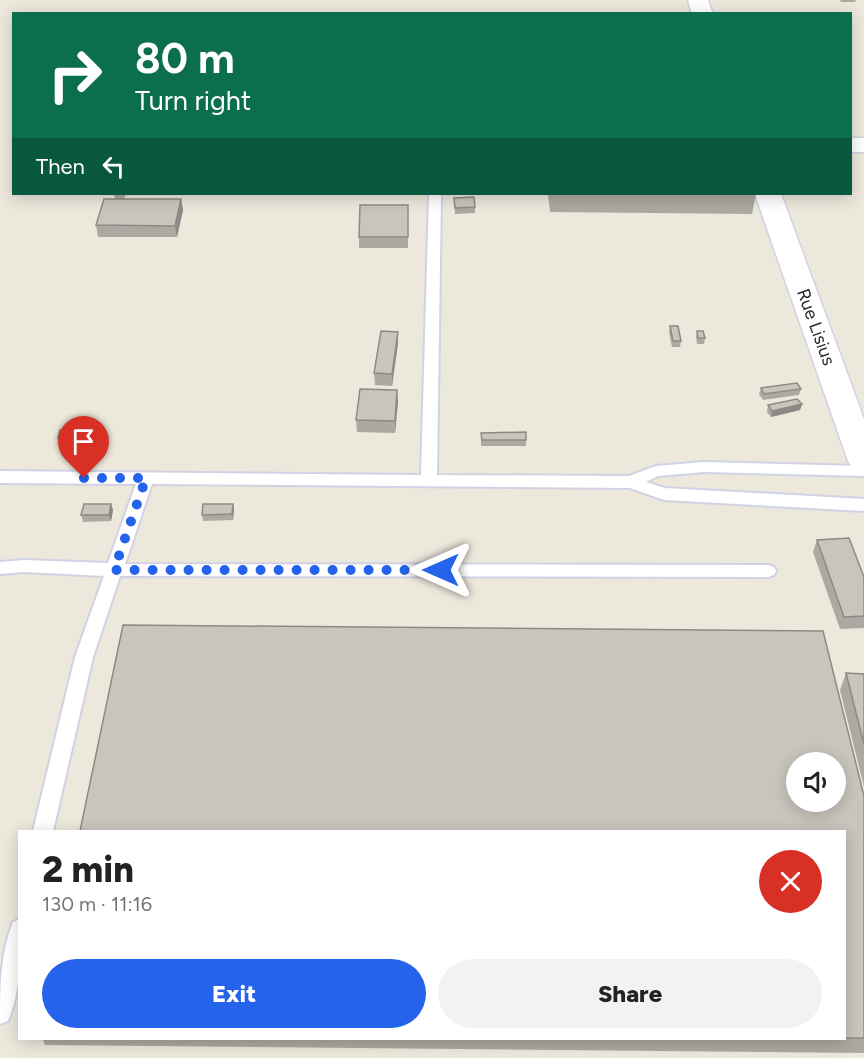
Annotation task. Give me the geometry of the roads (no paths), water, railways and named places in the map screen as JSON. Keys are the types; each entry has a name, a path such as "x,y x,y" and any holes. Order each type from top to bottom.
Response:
{"street":[{"name":"Rue Lisius","path":"768,195 864,461"}],"lane":[{"path":"429,480 435,195"},
{"path":"631,482 656,471 704,467 864,471"},
{"path":"0,477 631,482 664,494 864,505"},
{"path":"43,830 84,657 146,478"},
{"path":"0,568 24,566 114,570 768,571"},
{"path":"0,1012 18,938"}]}
